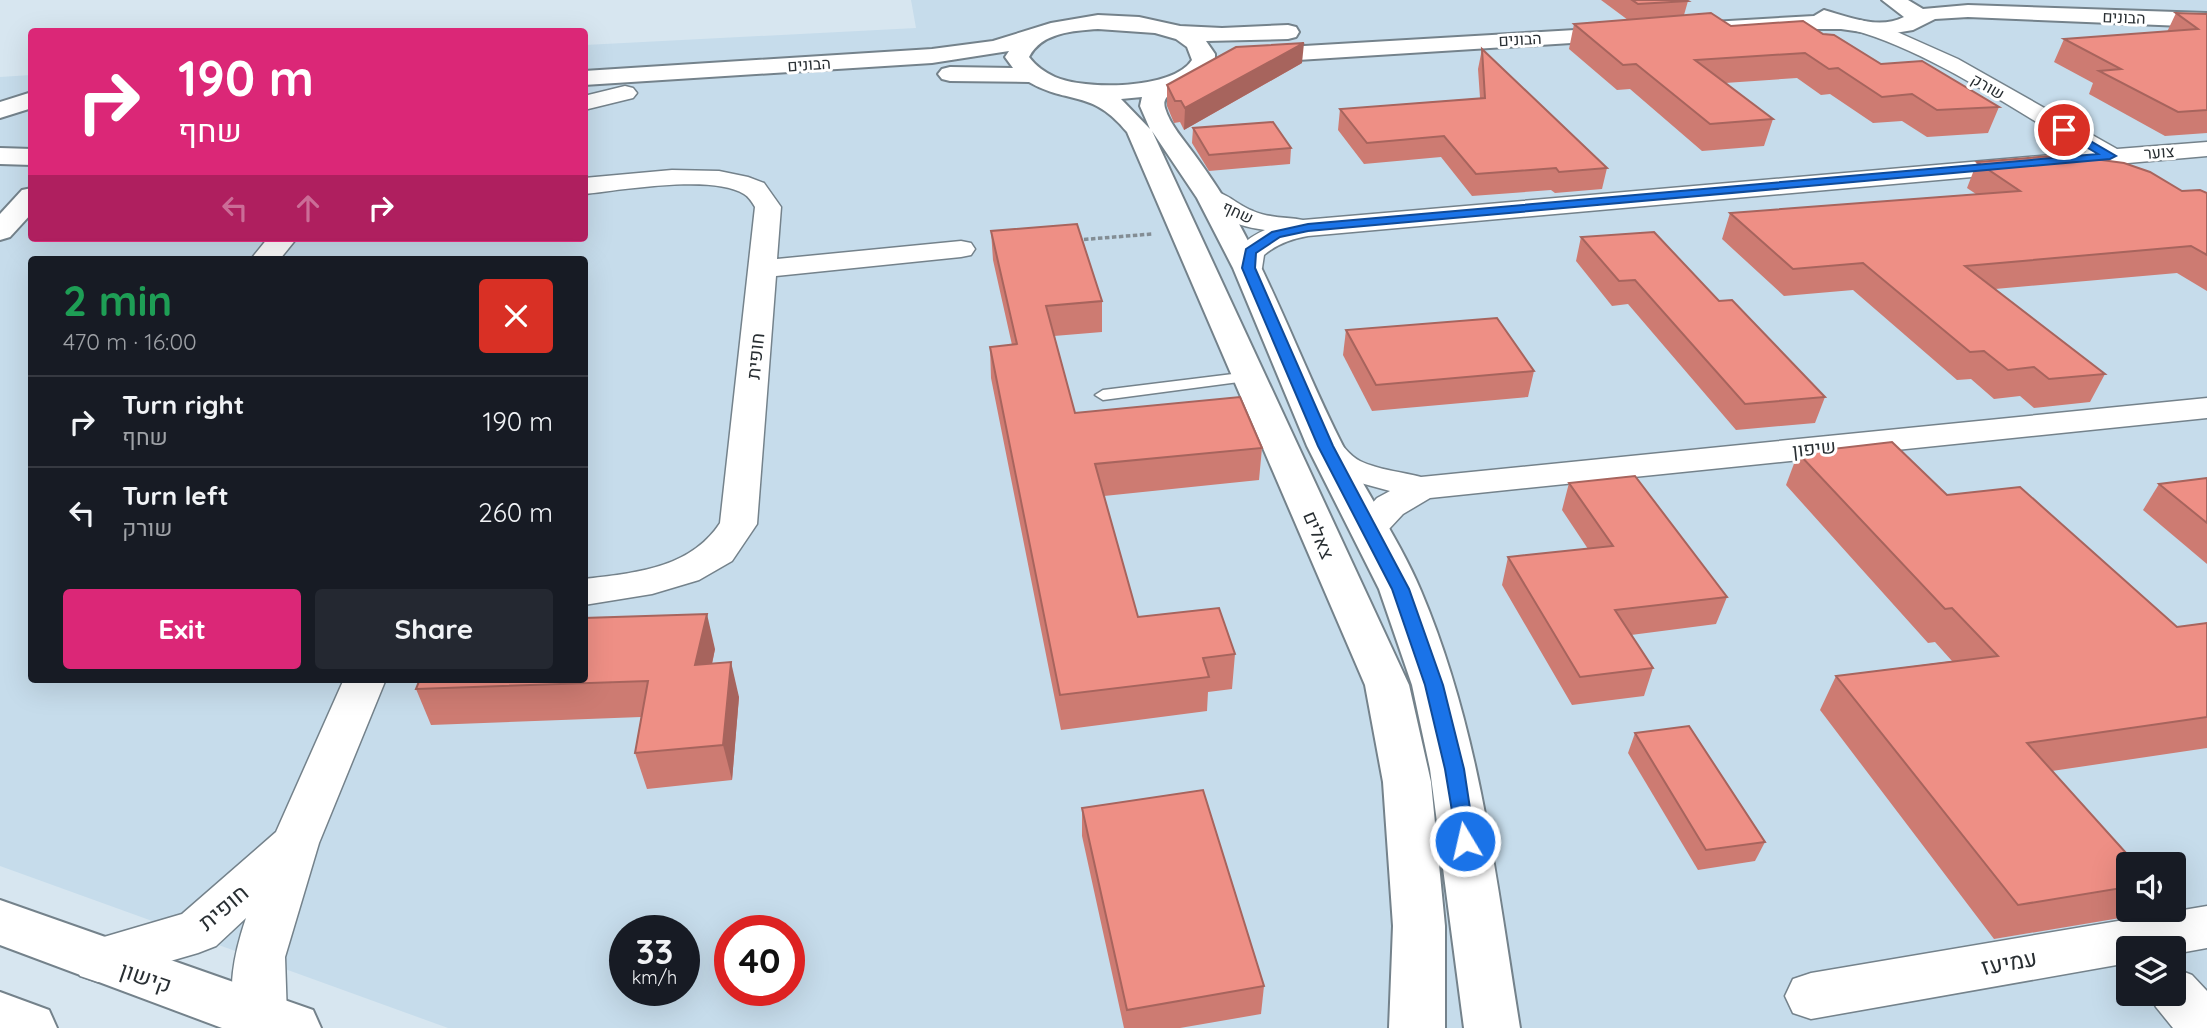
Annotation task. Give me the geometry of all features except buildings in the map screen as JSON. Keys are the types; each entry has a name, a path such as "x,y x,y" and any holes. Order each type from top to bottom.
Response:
{"street":[{"path":"1097,0 1108,11 1190,38 1204,54 1203,63 1153,98 1155,113 1159,123 1211,198 1248,268 1325,446 1400,589 1434,685 1454,769 1492,1028"},
{"path":"1806,0 1810,10 1818,15 1853,24"},
{"name":"הבונים","path":"1176,32 1243,34 1670,14 1784,5 1806,0"},
{"path":"1893,0 1911,8 1917,14"},
{"path":"1055,29 1073,17 1073,5"},
{"name":"הבונים","path":"1917,14 2207,8"},
{"name":"הבונים","path":"588,96 936,75 1032,75 1046,82 1086,91 1113,92 1181,79 1229,59 1263,54 1793,22 1883,27 1917,14 1968,11 2207,20"},
{"name":"שורק","path":"1917,14 1950,64"},
{"name":"הבונים","path":"588,78 932,56 994,48 1055,29 1098,22 1143,24"},
{"name":"שורק","path":"1853,24 1887,34 1950,64 2143,175"},
{"path":"1031,38 1021,47 1017,57 1021,66 1032,75"},
{"name":"צאלים","path":"1086,91 1110,100 1139,131 1387,685 1407,782 1419,926 1417,1028"},
{"path":"588,102 625,93"},
{"path":"0,106 28,99"},
{"path":"0,111 28,99"},
{"name":"צוער","path":"2110,156 2207,149"},
{"path":"0,156 28,157"},
{"name":"שחף","path":"1248,268 1250,252 1261,242 1276,234 1308,228 2110,156"},
{"name":"חופית","path":"588,186 696,177 733,182 756,190 768,207 737,524 717,554 673,576 588,592"},
{"name":"שחף","path":"1211,198 1246,219 1308,228"},
{"path":"0,231 28,200"},
{"path":"268,256 280,242"},
{"path":"764,269 961,249"},
{"name":"שיפון","path":"1325,446 1347,468 1421,488 2207,408"},
{"name":"שיפון","path":"1400,589 1370,527 1390,506 1421,488"},
{"name":"חופית","path":"277,1022 259,957 295,843 364,683"},
{"name":"חופית","path":"98,960 198,930 295,843"},
{"name":"קישון","path":"0,922 98,960 277,1022"},
{"name":"עמיעז","path":"2168,936 2207,927"},
{"name":"עמיעז","path":"1811,996 2116,947"},
{"path":"2186,1005 2206,1028"},
{"path":"0,1017 29,1028"}],"lane":[{"path":"1103,394 1249,377"}],"path":[{"path":"1072,240 1184,232"}],"shaded area":[{"path":"911,0 2207,0 2207,1028 448,1028 0,866 0,77 28,75 28,242 588,242 588,45 916,28"}],"route":[{"path":"1465,841 1454,769 1434,685 1400,589 1325,446 1248,268 1250,252 1276,234 1308,228 2110,156 2064,130"}]}
